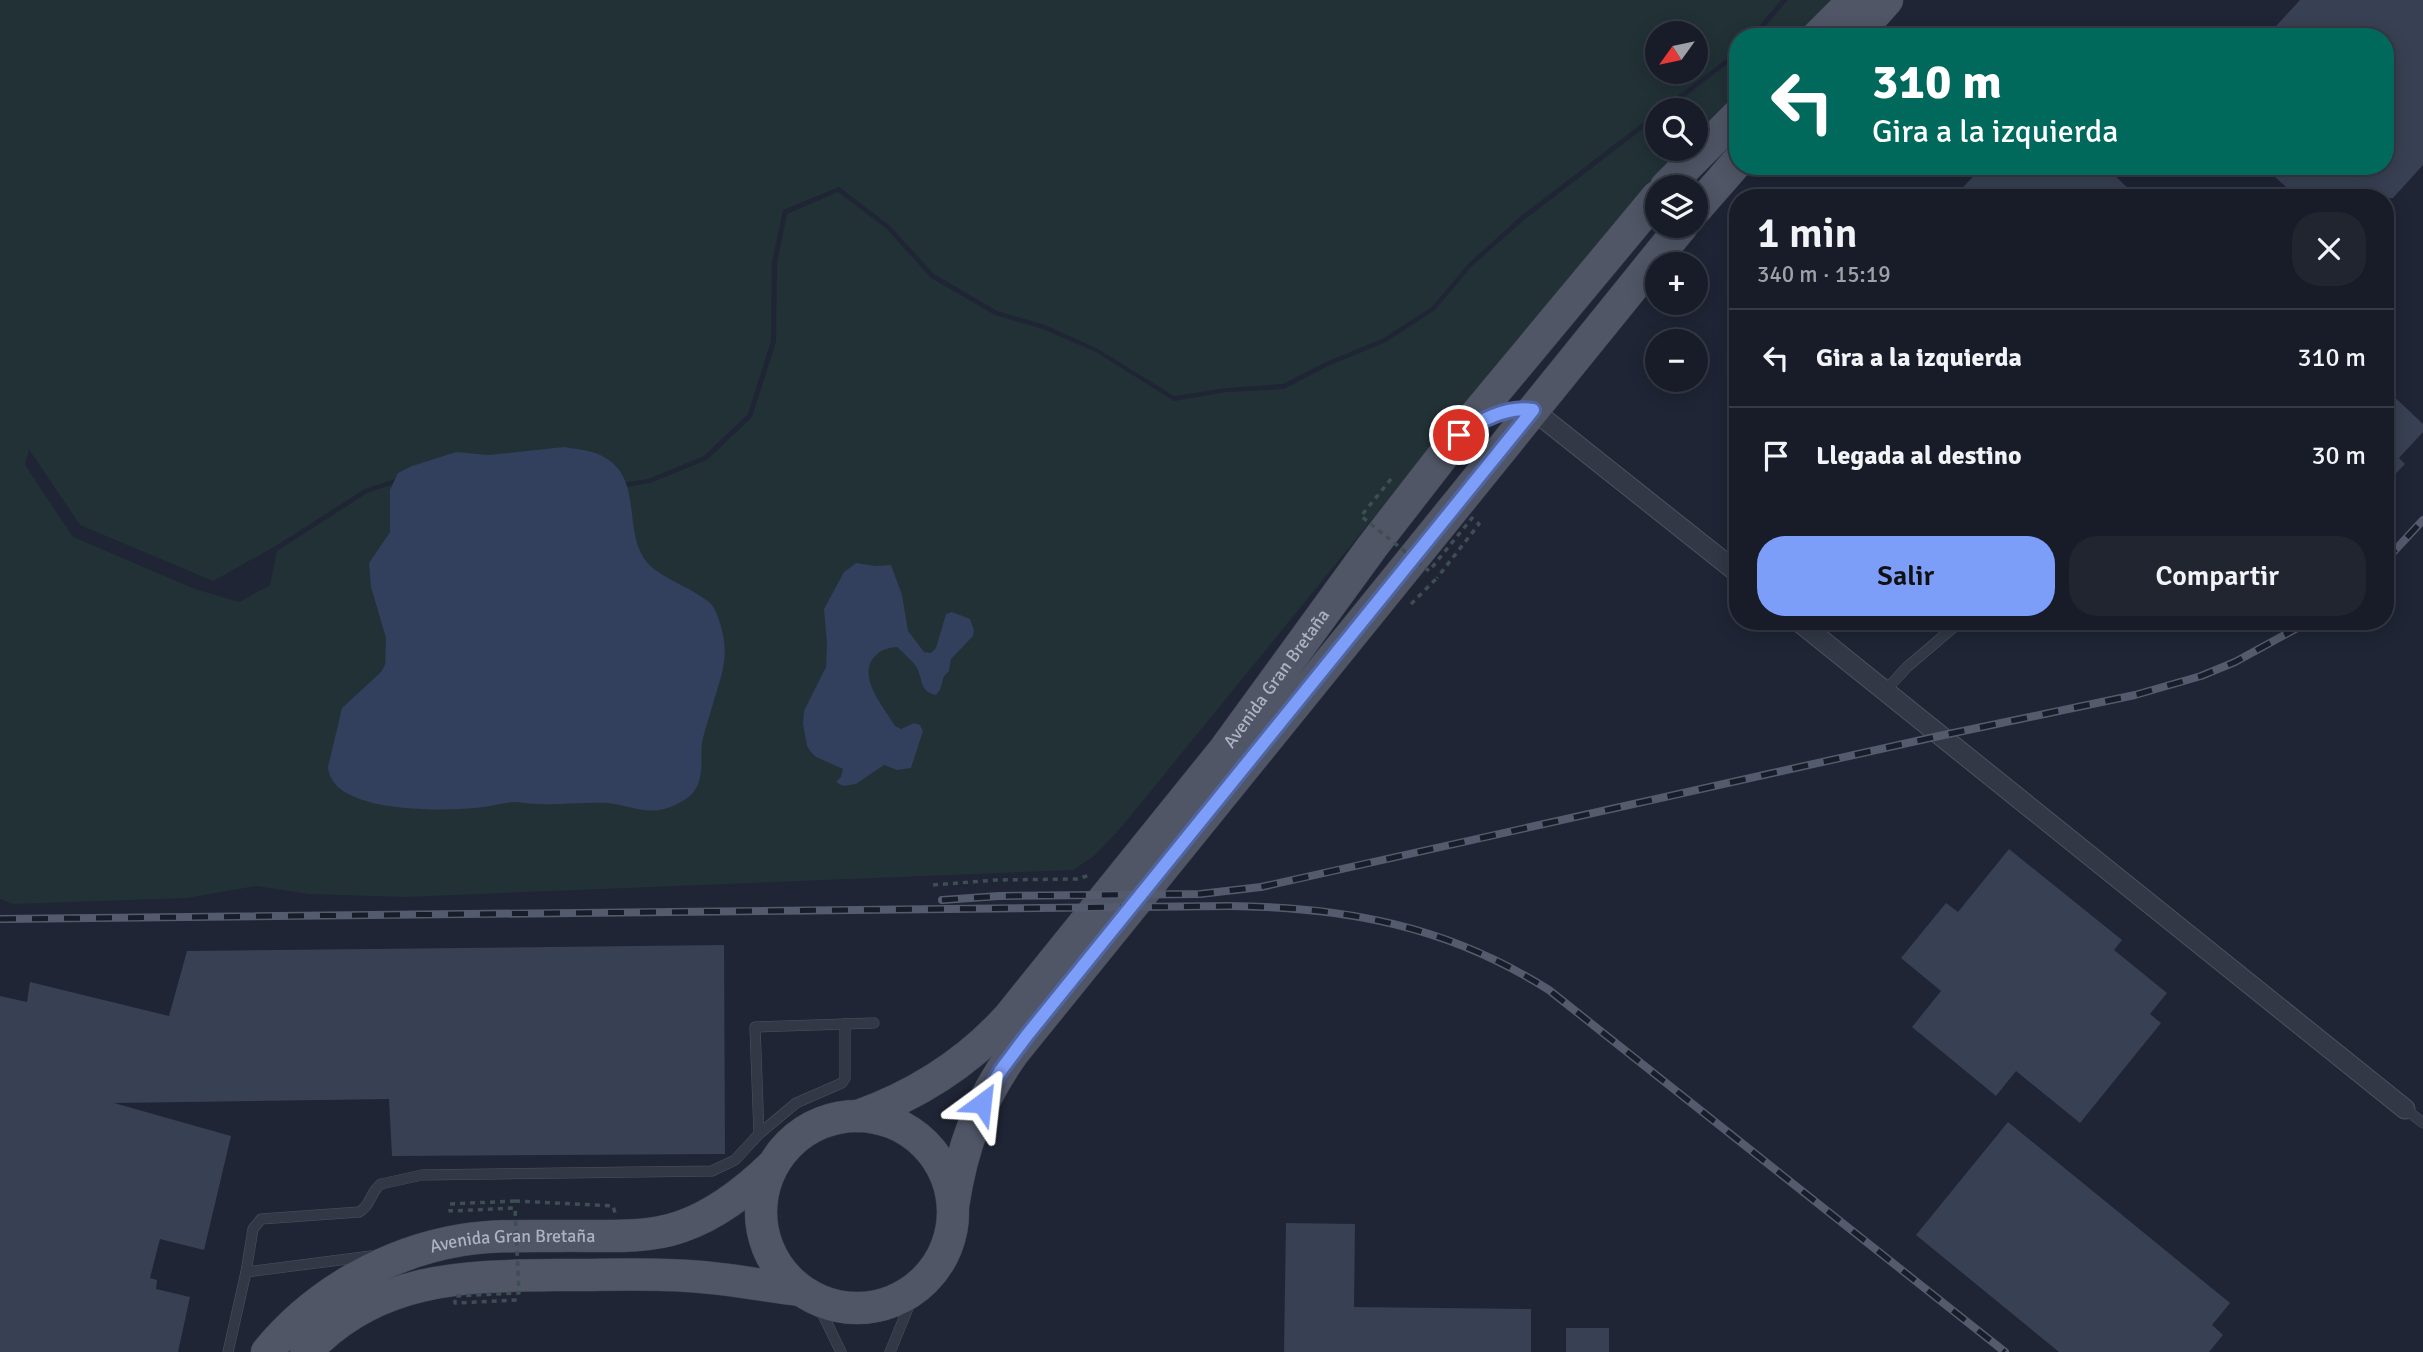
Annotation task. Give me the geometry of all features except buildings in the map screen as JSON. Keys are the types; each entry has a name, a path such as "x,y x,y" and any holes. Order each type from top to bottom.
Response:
{"main road":[{"path":"1826,28 1854,0"},
{"path":"1862,28 1888,0"},
{"path":"1678,175 1729,124"},
{"path":"1708,195 1729,171"},
{"name":"Avenida Gran Bretaña","path":"858,1116 904,1098 945,1074 981,1047 1008,1018 1225,749 1372,547 1459,435 1645,211"},
{"name":"Avenida Gran Bretaña","path":"953,1206 963,1154 974,1121 991,1086 1014,1052 1672,238"},
{"path":"1459,435 1502,413 1519,409 1533,410"},
{"path":"858,1116 896,1125 928,1147 942,1169 953,1206 951,1233 942,1258 926,1280 916,1289 892,1302 865,1308 837,1306 806,1293 780,1270 763,1232 761,1219 763,1191 773,1165 787,1147 814,1126 836,1118 858,1116"},
{"name":"Avenida Gran Bretaña","path":"267,1352 288,1329 327,1296 370,1270 416,1251 485,1237 663,1232 692,1222 744,1191 773,1165"},
{"name":"Avenida Gran Bretaña","path":"306,1352 327,1332 364,1307 402,1290 442,1280 498,1276 679,1275 806,1293"}],"street":[{"path":"1533,410 1729,566"},
{"path":"1809,630 2406,1109"}],"lane":[{"path":"1885,691 1907,667 1950,630"},
{"path":"759,1134 753,1030 755,1027 874,1023"},
{"path":"228,1352 253,1229 261,1219 359,1212 367,1206 375,1188 391,1181 422,1175 712,1171 735,1160 759,1134 796,1103 842,1083 845,1078 845,1024"},
{"path":"2406,1109 2423,1123"},
{"path":"246,1272 416,1251"},
{"path":"890,1352 916,1289"},
{"path":"806,1293 841,1352"}],"path":[{"path":"1391,479 1361,516 1429,571 1472,518 1479,524 1437,578"},
{"path":"933,885 996,880 1077,879 1086,877 1097,869"},
{"path":"519,1300 455,1303 455,1296 519,1293 515,1208 450,1211 450,1205 515,1201 613,1206 619,1235"}],"shaded area":[{"path":"0,0 1781,0 1758,28 1729,28 1729,57 1708,73 1708,21 1645,21 1645,84 1694,84 1675,98 1645,98 1645,121 1521,216 1468,264 1432,307 1382,339 1326,362 1283,384 1227,388 1174,396 1098,349 1045,325 997,311 934,274 889,225 839,187 783,210 772,263 771,341 748,414 704,456 648,479 596,487 444,463 365,489 274,547 213,581 80,525 29,449 25,465 73,537 195,589 239,602 270,585 277,551 367,493 445,467 596,492 650,483 707,460 752,417 776,342 777,263 787,214 838,192 887,229 931,278 995,315 1043,329 1096,352 1174,401 1227,392 1284,389 1328,366 1384,343 1435,310 1471,267 1524,220 1645,127 1645,161 1673,161 1660,175 1645,175 1645,191 1608,230 1119,830 1094,856 1073,870 405,897 309,894 256,886 187,898 13,904 0,899"},
{"path":"1788,0 1832,0 1806,28 1764,28"},
{"path":"1729,63 1729,102 1708,124 1708,98 1683,98 1701,84 1708,84 1708,79"}],"water":[{"path":"564,447 596,453 615,465 624,478 629,493 637,542 643,557 661,574 709,602 717,615 723,632 724,664 703,738 700,776 696,788 690,796 675,805 649,810 607,803 517,802 475,808 415,809 367,801 348,794 334,782 328,767 342,708 381,672 385,665 386,638 371,587 369,563 390,532 390,490 398,473 456,452 489,455"},
{"path":"856,563 891,565 902,595 908,631 924,652 931,653 936,648 946,614 952,612 970,619 974,630 973,636 951,659 949,671 936,695 927,691 915,665 897,647 885,649 876,655 870,663 870,681 895,726 901,729 914,723 920,725 923,731 911,768 897,770 884,765 856,784 843,786 836,782 843,769 811,752 807,746 803,724 804,711 826,667 824,609 844,572"}],"railway":[{"path":"2394,551 2423,520"},
{"path":"942,900 999,896 1200,894 1261,887 2135,695 2201,676 2235,662 2294,630"},
{"path":"0,919 1229,906 1314,911 1395,924 1473,950 1549,990 2005,1352"}],"route":[{"path":"982,1103 1001,1070 1028,1034 1533,410 1510,410 1487,418 1459,435"}]}
